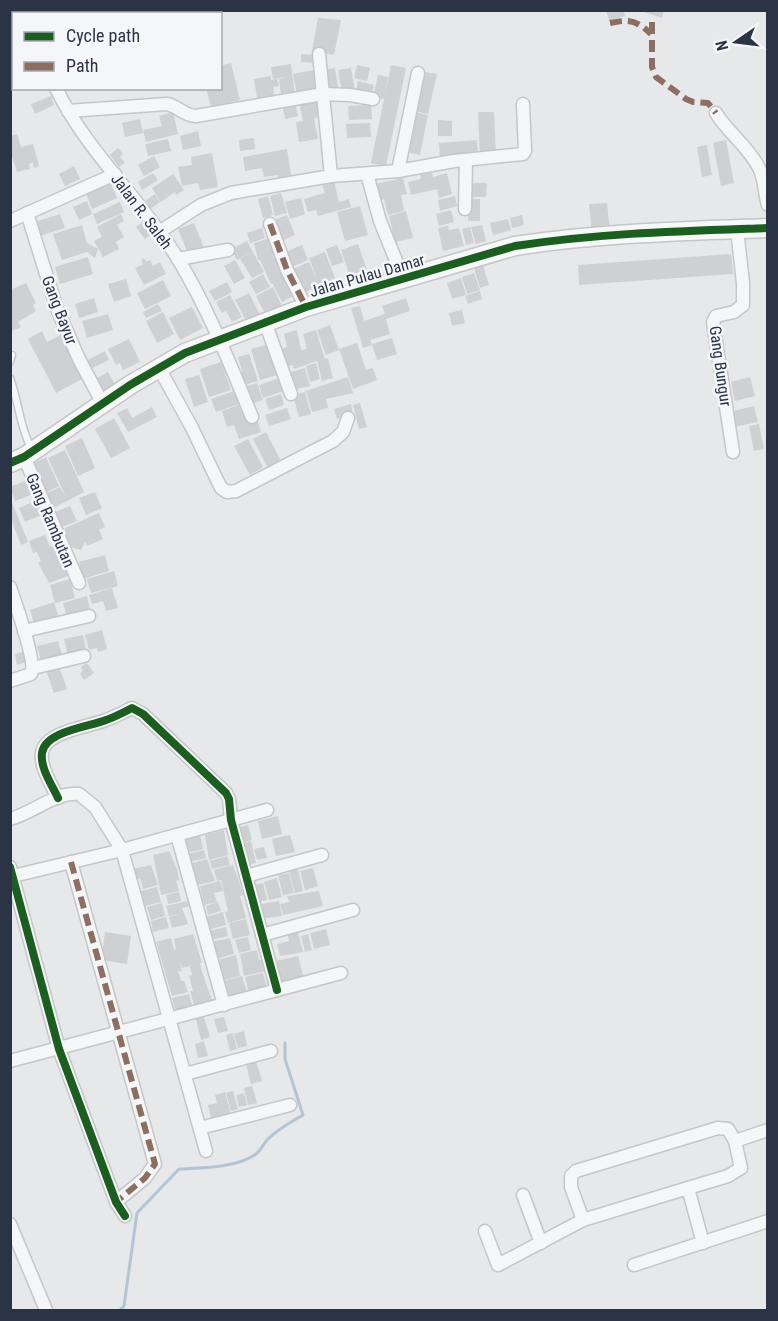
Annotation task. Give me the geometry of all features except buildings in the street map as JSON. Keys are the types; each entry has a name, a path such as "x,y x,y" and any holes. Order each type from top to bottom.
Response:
{"street":[{"path":"319,54 331,176"},
{"path":"398,171 418,74"},
{"name":"Jalan R. Saleh","path":"57,90 68,111 159,231 178,260 218,339 252,417"},
{"path":"68,111 167,104 188,115 196,116 323,94 373,99"},
{"path":"159,231 201,205 231,193 331,176 398,171 466,160 524,154 523,104"},
{"path":"716,113 722,124 754,158 760,170 768,205"},
{"path":"465,209 466,160"},
{"path":"10,221 115,174"},
{"path":"367,174 380,221 403,278"},
{"name":"Gang Bayur","path":"27,213 57,309 79,359 103,404"},
{"path":"270,224 287,270 306,307"},
{"name":"Jalan Pulau Damar","path":"22,457 185,353 306,307 494,252 549,241 646,232 768,228"},
{"name":"Gang Bungur","path":"733,452 713,322 716,316 734,312 743,305 744,283 737,229"},
{"path":"178,260 228,250"},
{"path":"265,322 291,394"},
{"path":"159,368 191,426 221,488 227,492 236,491 333,441 343,432 348,418"},
{"name":"Gang Rambutan","path":"22,457 78,583"},
{"path":"10,587 24,631 32,671"},
{"path":"24,631 89,616"},
{"path":"10,681 32,671 84,656"},
{"path":"58,798 43,765 42,752 50,739 107,720 132,708 143,714 226,793 229,799 231,820 277,990"},
{"path":"10,819 58,798 80,794 95,807 122,850 206,1151"},
{"path":"124,1216 116,1202 59,1049 12,872 122,850 267,810"},
{"path":"177,835 224,1005"},
{"path":"246,876 322,855"},
{"path":"71,862 155,1164 145,1178 116,1202"},
{"path":"262,935 353,910"},
{"path":"10,1061 341,974"},
{"path":"185,1074 271,1051"},
{"path":"200,1128 290,1105"},
{"path":"485,1231 498,1265 584,1220 728,1176 741,1168 735,1141 728,1129 718,1128 576,1172 571,1176 572,1187 584,1220"},
{"path":"735,1141 768,1130"},
{"path":"688,1188 703,1243"},
{"path":"524,1195 541,1243"},
{"path":"634,1265 768,1221"},
{"path":"10,1224 46,1311"}],"lane":[{"path":"10,378 18,398 22,457"}],"waterway":[{"path":"120,1310 124,1306 137,1213 179,1169 219,1166 248,1159 258,1152 276,1132 303,1115 285,1059 285,1043"}],"marked path":[{"path":"610,23 632,22 651,34"},
{"path":"652,22 652,67 656,77 686,99 708,103 716,113"},
{"path":"270,224 287,270 306,307"},
{"path":"71,862 155,1164 145,1178 116,1202"}],"cycle path":[{"path":"10,463 24,457 130,385 185,353 306,307 515,246 610,235 768,228"},
{"path":"58,798 47,776 42,759 45,746 51,740 132,708 143,714 226,793 229,799 231,820 277,990"},
{"path":"10,867 59,1049 116,1202 125,1216"}]}
